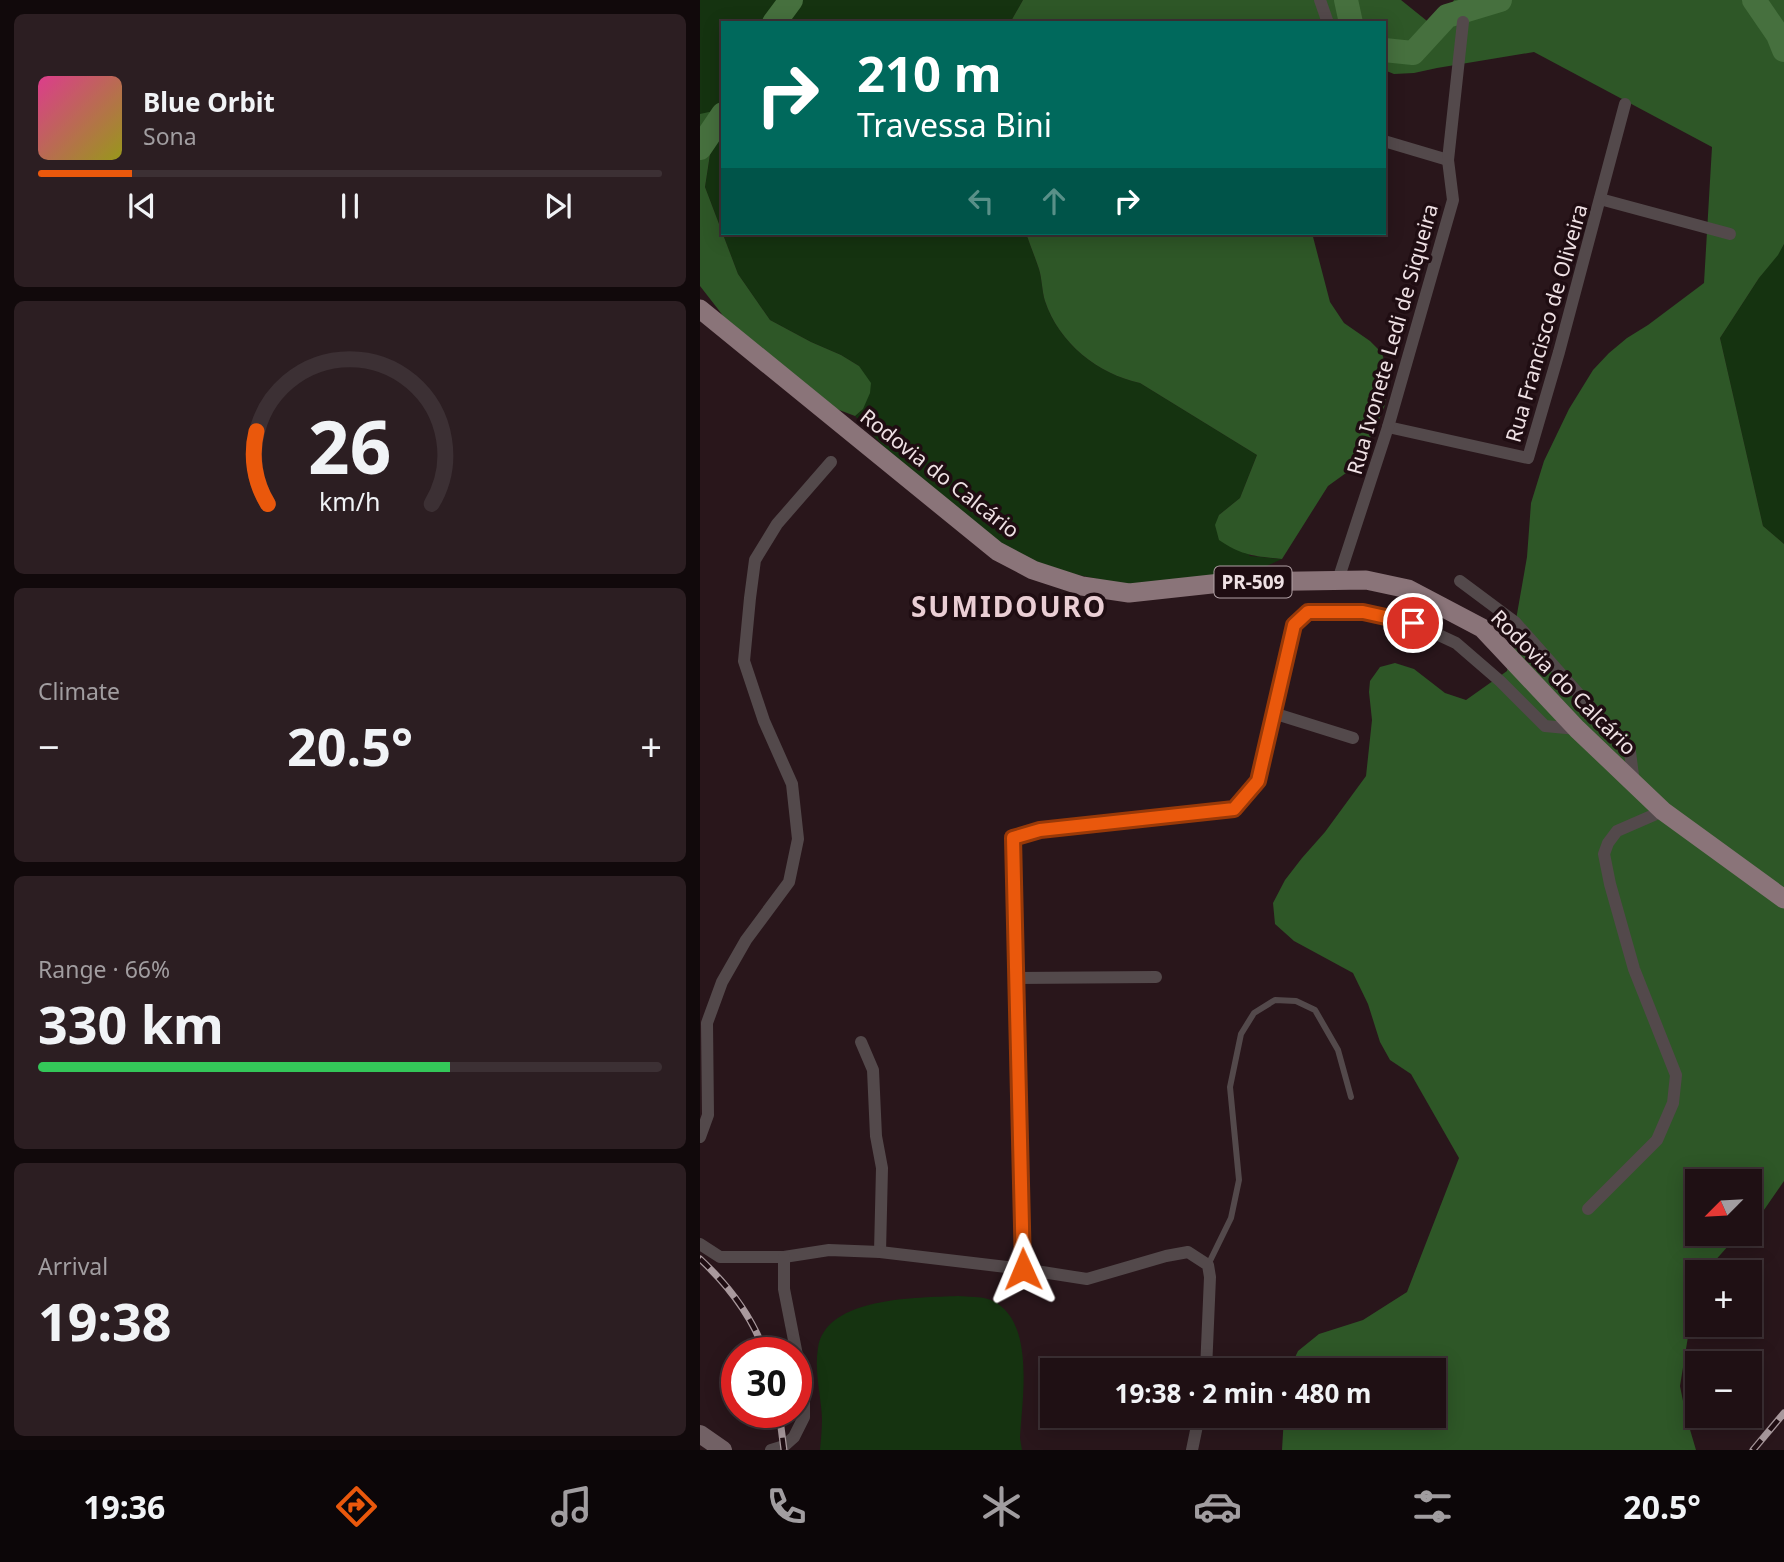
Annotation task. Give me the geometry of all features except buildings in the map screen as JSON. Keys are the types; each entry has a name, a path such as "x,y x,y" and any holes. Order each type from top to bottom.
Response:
{"main road":[{"name":"Rodovia do Calcário","path":"700,309 996,551 1033,569 1082,586 1129,593 1230,582 1366,580 1408,589 1482,628 1577,729 1662,811 1784,899"}],"street":[{"path":"1320,0 1327,21"},
{"name":"Rua Ivonete Ledi de Siqueira","path":"1338,580 1388,427 1453,200 1448,160 1463,22"},
{"name":"Rua Francisco de Oliveira","path":"1388,427 1528,458 1625,104"},
{"path":"1386,142 1448,160"},
{"name":"Rua Francisco de Oliveira","path":"1600,199 1730,234"},
{"path":"700,1137 708,1115 707,1023 722,982 746,940 789,882 798,839 792,784 764,721 744,661 755,560 777,524 831,462"},
{"path":"1460,581 1515,622 1630,752 1634,784"},
{"path":"1023,1269 1013,838 1040,830 1234,809 1258,781 1294,625 1308,612 1363,612 1413,623 1456,643 1500,681 1545,726 1577,729"},
{"path":"1273,713 1353,738"},
{"path":"1588,1209 1657,1140 1673,1103 1676,1075 1634,969 1604,854 1617,831 1662,811"},
{"path":"1016,978 1156,977"},
{"path":"862,1042 873,1070 876,1136 882,1168 880,1252"},
{"path":"700,1244 720,1257 784,1257 829,1250 880,1252 1087,1279 1188,1252 1208,1265 1210,1277 1207,1358"},
{"path":"771,1450 784,1446 794,1437 804,1418 804,1391 784,1289 784,1257"},
{"path":"1192,1450 1197,1428"},
{"path":"700,1434 723,1450"}],"lane":[{"path":"1208,1265 1231,1218 1239,1180 1230,1087 1241,1034 1254,1013 1275,1000 1296,1000 1315,1010 1338,1050 1351,1097"}],"green space":[{"path":"700,0 1023,0 1011,21 721,21 721,229 705,187 716,116 700,114"},
{"path":"1023,0 1401,0 1437,29 1454,0 1784,0 1784,244 1720,338 1763,526 1784,544 1784,1181 1762,1213 1762,1169 1685,1169 1685,1246 1728,1246 1716,1260 1685,1260 1685,1337 1688,1337 1680,1386 1685,1428 1690,1428 1696,1450 1282,1450 1283,1428 1446,1428 1446,1358 1295,1358 1298,1351 1319,1334 1363,1320 1407,1292 1459,1158 1411,1074 1390,1060 1380,1042 1368,1004 1353,973 1294,941 1275,924 1273,903 1285,880 1366,776 1372,720 1370,681 1380,667 1395,663 1414,669 1445,693 1466,700 1507,671 1527,557 1531,503 1544,461 1569,409 1593,370 1609,353 1704,283 1712,147 1534,52 1414,73 1394,74 1386,71 1386,21 1011,21"},
{"path":"709,112 716,115 705,187 738,274 770,320 859,366 871,383 863,409 855,416 826,405 732,331 700,286 700,114"},
{"path":"723,235 1027,235 1051,316 1070,343 1095,364 1124,379 1140,383 1257,455 1240,498 1219,515 1250,556 1282,559 1243,577 1157,591 1044,568 998,542 883,446 855,416 863,409 859,366 770,320 738,274"},
{"path":"1027,235 1313,235 1330,302 1344,323 1382,353 1389,379 1385,405 1359,458 1346,473 1328,486 1282,559 1256,556 1235,549 1219,540 1215,525 1219,515 1240,498 1257,455 1140,383 1109,372 1082,354 1070,343 1051,316 1045,301 1039,269"},
{"path":"1784,244 1784,544 1763,526 1720,338"},
{"path":"958,1296 991,1300 1005,1310 1015,1325 1023,1362 1020,1438 1022,1450 820,1450 822,1418 817,1357 825,1331 838,1318 855,1309 876,1303"}],"waterway":[{"path":"775,21 791,0"},
{"path":"1346,0 1351,21"},
{"path":"1386,50 1413,53 1447,16 1500,0"},
{"path":"1754,0 1778,35 1784,50"},
{"path":"700,148 721,117"}],"railway":[{"path":"700,1259 738,1302 759,1337"},
{"path":"1753,1450 1784,1413"},
{"path":"781,1428 784,1450"}],"district":[{"name":"SUMIDOURO","path":"1009,606"}],"route":[{"path":"1023,1269 1013,838 1040,830 1234,809 1258,781 1294,625 1308,612 1363,612 1413,623"}]}
